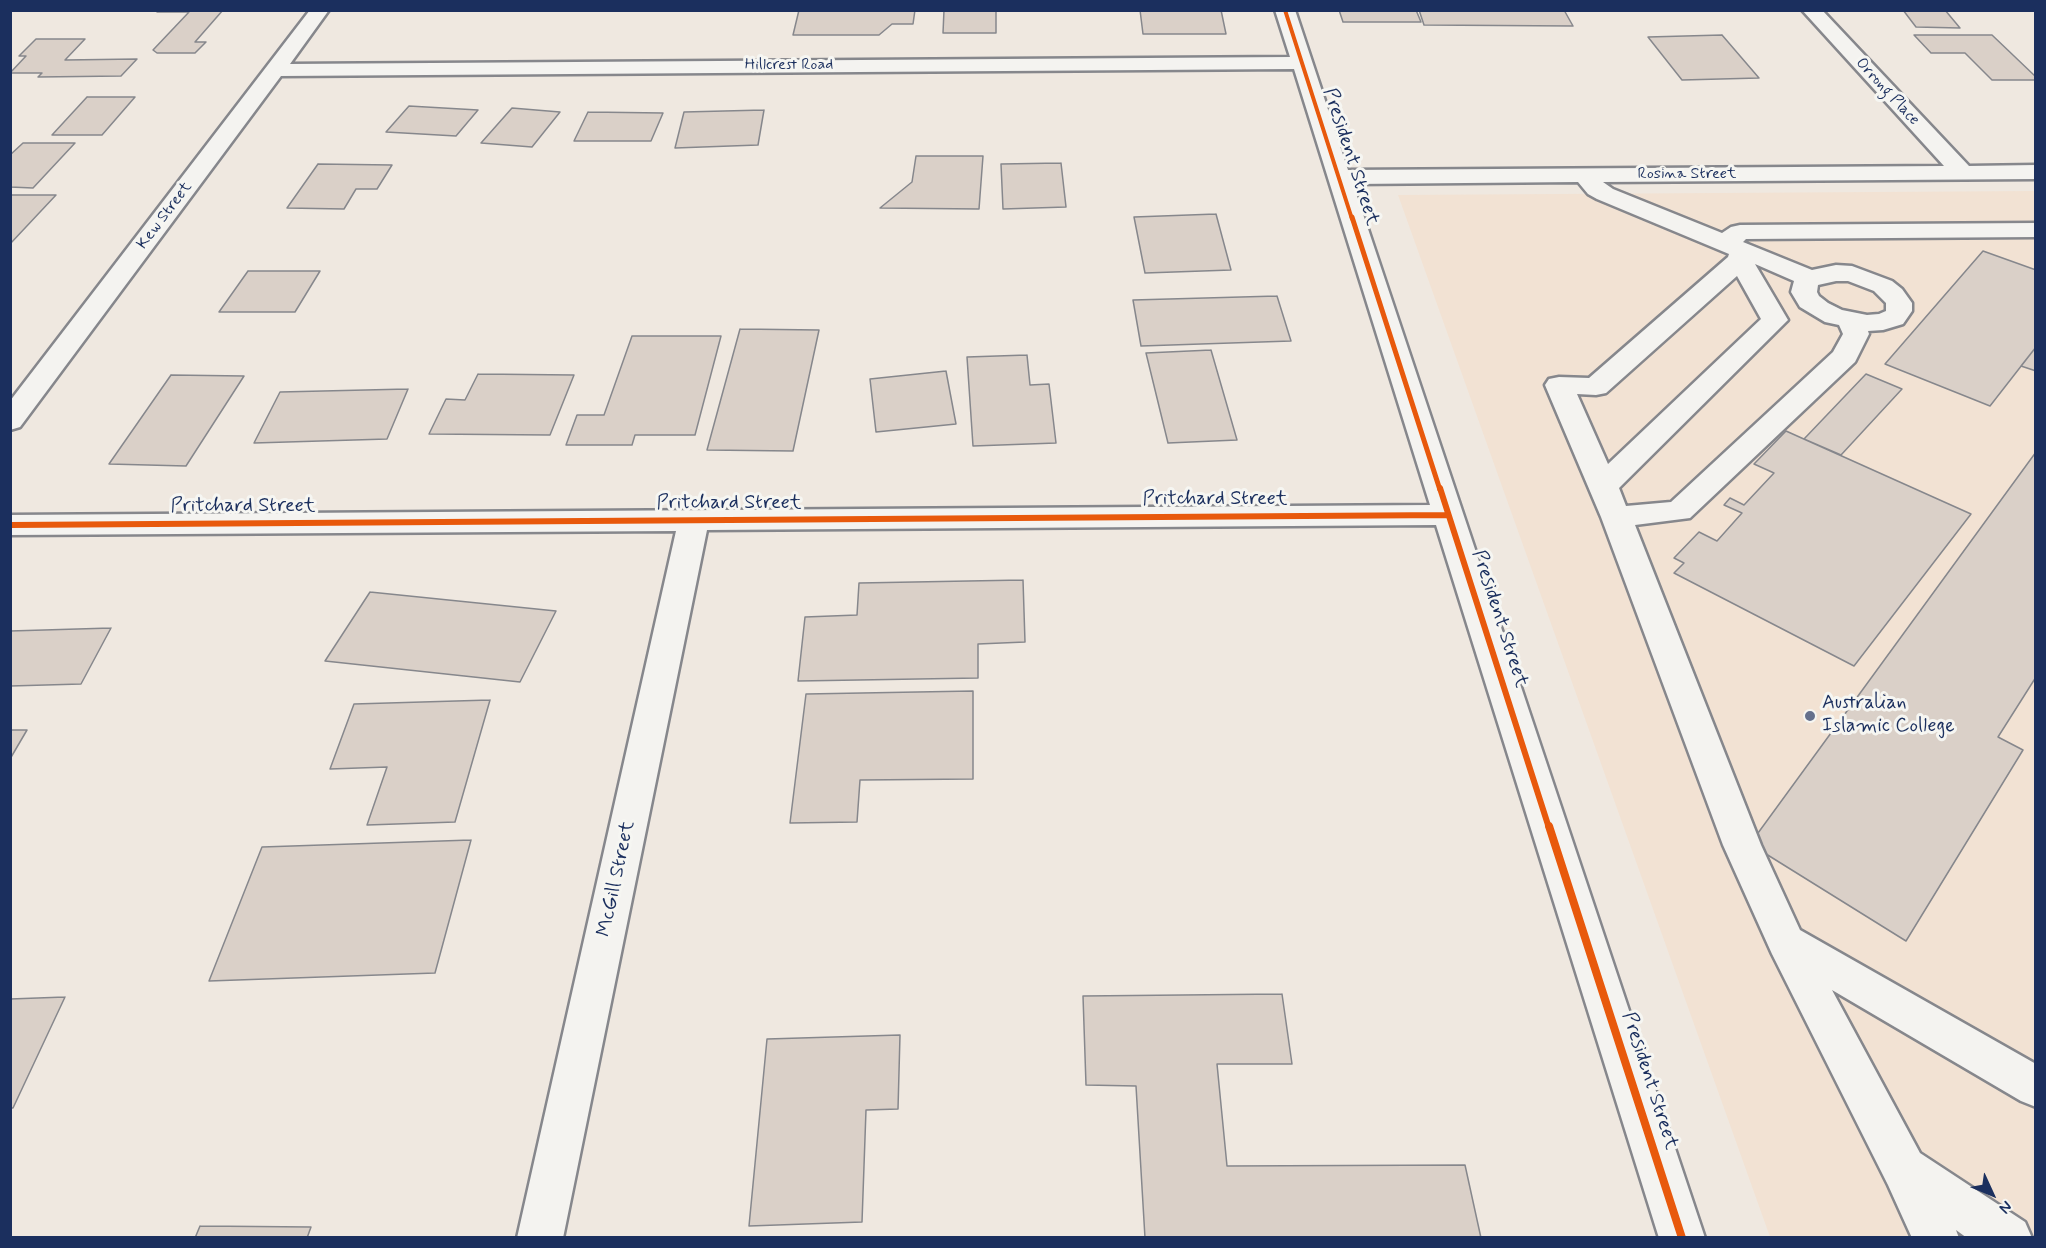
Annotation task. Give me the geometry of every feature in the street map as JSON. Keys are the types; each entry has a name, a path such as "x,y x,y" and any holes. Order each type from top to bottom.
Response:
{"street":[{"name":"Kew Street","path":"10,421 320,10"},
{"name":"President Street","path":"1285,10 1682,1238"},
{"name":"Orrong Place","path":"1811,10 1964,173"},
{"name":"Hillcrest Road","path":"276,70 1303,63"},
{"name":"Rosina Street","path":"1338,177 2036,172"},
{"path":"1585,176 1596,189 1605,194 1736,250 1810,278"},
{"path":"1936,1238 1904,1169 1786,942 1742,845 1610,502 1559,385 1596,387 1736,250 1740,232 2036,230"},
{"path":"1610,502 1775,320 1736,250"},
{"path":"1821,274 1852,274 1883,286 1899,303 1899,311 1894,318 1882,322 1851,321 1834,316 1809,301 1804,292 1805,284 1810,278 1821,274"},
{"path":"1610,502 1679,511 1845,356 1856,334 1851,321"},
{"name":"Pritchard Street","path":"10,525 1448,515"},
{"name":"McGill Street","path":"540,1238 694,521"},
{"path":"1786,942 2036,1087"},
{"path":"1904,1169 2008,1238"}],"shaded area":[{"name":"Australian Islamic College","path":"2035,191 2035,1237 1770,1237 1398,195"}],"building":[{"path":"159,10 223,10 195,42 206,42 195,53 157,53 153,50 189,12 157,12"},
{"path":"799,10 915,10 913,24 892,24 879,35 793,35"},
{"path":"944,10 996,10 996,33 943,33"},
{"path":"1140,10 1221,10 1226,34 1143,34"},
{"path":"1339,10 1416,10 1421,22 1343,22"},
{"path":"1419,10 1564,10 1573,26 1424,25"},
{"path":"1903,10 1945,10 1960,28 1916,27"},
{"path":"1722,35 1759,78 1682,80 1648,37"},
{"path":"1914,35 1992,35 2036,77 2036,80 1992,80 1965,53 1931,53"},
{"path":"36,39 85,39 65,60 137,59 121,76 38,77 42,73 10,73 26,56 19,56"},
{"path":"87,97 135,97 102,135 52,135"},
{"path":"409,106 478,110 456,136 386,132"},
{"path":"512,108 560,112 532,147 481,143"},
{"path":"764,110 758,145 675,148 684,112"},
{"path":"588,112 663,113 651,141 574,141"},
{"path":"23,143 75,143 33,188 10,187 10,155"},
{"path":"916,156 983,156 979,209 880,208 912,182"},
{"path":"1061,163 1066,207 1003,209 1001,164"},
{"path":"318,164 392,165 377,189 356,189 344,209 287,208"},
{"path":"10,195 56,195 10,244"},
{"path":"1216,214 1231,270 1145,273 1134,217"},
{"path":"1983,251 2036,270 2036,347 1990,406 1885,364"},
{"path":"248,271 320,271 295,312 219,312"},
{"path":"1277,296 1291,341 1141,346 1133,300"},
{"path":"740,329 819,330 793,451 707,450"},
{"path":"632,336 721,336 695,435 635,435 632,445 566,445 577,415 604,415"},
{"path":"2036,347 2036,371 2021,366"},
{"path":"1211,350 1237,440 1168,443 1146,353"},
{"path":"1027,355 1030,385 1049,384 1056,443 973,446 967,357"},
{"path":"946,371 956,424 876,432 870,379"},
{"path":"478,374 574,375 550,435 429,434 446,399 465,400"},
{"path":"1866,374 1902,389 1841,455 1804,439"},
{"path":"171,375 244,376 186,466 109,464"},
{"path":"408,389 387,439 254,443 280,392"},
{"path":"1786,431 1971,514 1854,666 1674,573 1684,563 1674,558 1699,532 1717,541 1742,513 1724,505 1730,498 1744,505 1774,473 1754,464"},
{"path":"2036,452 2036,677 1998,737 2023,750 1906,941 1750,844"},
{"path":"1023,580 1025,642 978,644 978,678 798,681 805,617 857,615 859,583"},
{"path":"370,592 556,611 520,682 325,661"},
{"path":"111,628 81,684 10,686 10,631"},
{"path":"973,691 973,779 860,780 857,822 790,823 806,694"},
{"path":"490,700 455,822 367,825 387,767 330,769 354,704"},
{"path":"10,730 27,730 10,759"},
{"path":"471,840 435,973 209,981 262,847"},
{"path":"1282,994 1292,1064 1217,1064 1227,1166 1465,1165 1481,1238 1145,1238 1136,1086 1086,1085 1083,996"},
{"path":"65,997 13,1108 10,1108 10,999"},
{"path":"900,1035 898,1109 866,1110 862,1222 749,1226 767,1039"},
{"path":"200,1226 311,1227 307,1238 195,1238"}],"cycle path":[{"path":"1285,10 1682,1238"},
{"path":"10,525 1448,515"}],"place":[{"name":"Australian Islamic College","path":"1810,716"}]}
